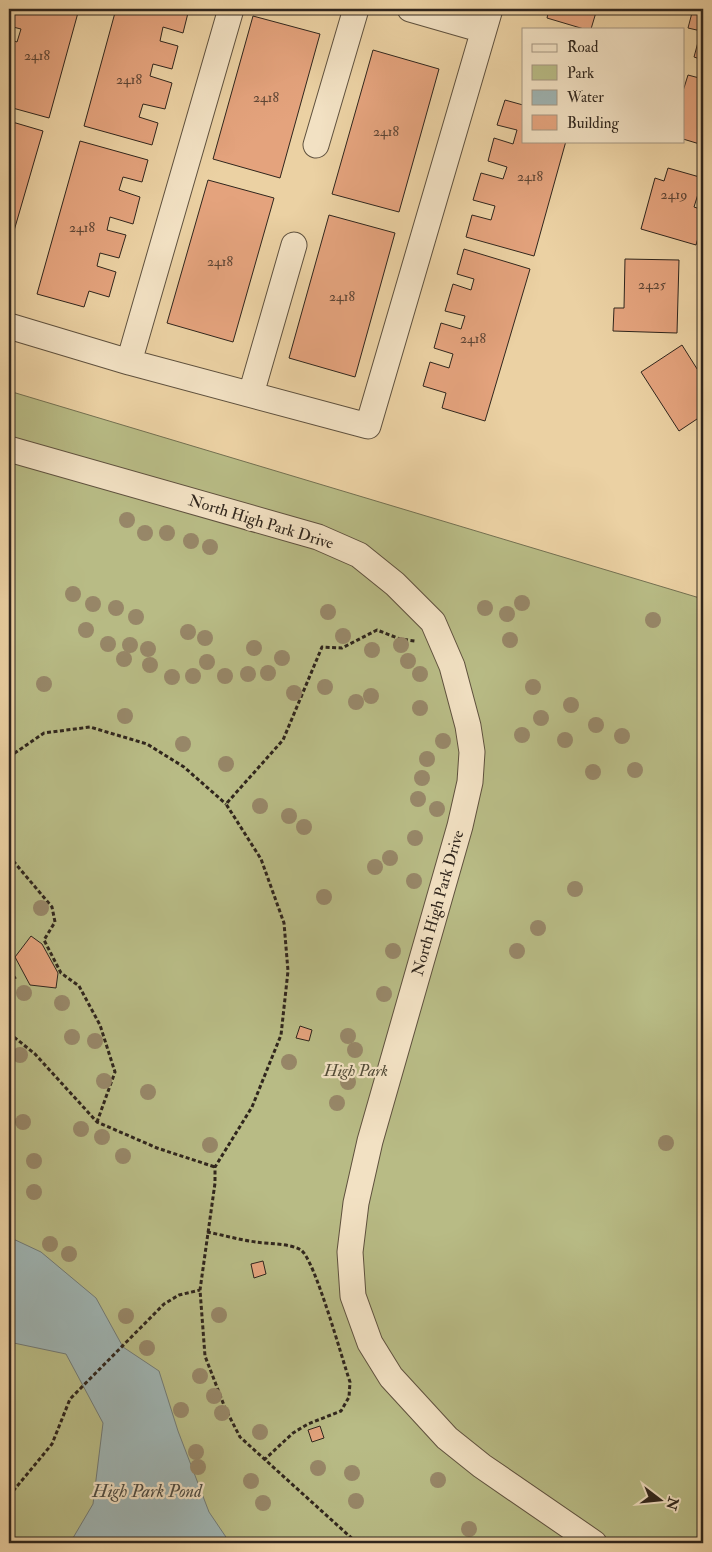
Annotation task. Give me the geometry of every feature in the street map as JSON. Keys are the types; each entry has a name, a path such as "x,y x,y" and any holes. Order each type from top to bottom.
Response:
{"street":[{"path":"129,362 231,9"},
{"path":"316,146 356,9"},
{"path":"9,326 129,362 368,426 487,19 410,9"},
{"path":"251,394 294,245"},
{"name":"North High Park Drive","path":"9,449 318,537 359,555 395,584 434,622 452,666 468,726 472,752 470,782 460,826 373,1131 356,1203 350,1252 353,1296 370,1343 391,1377 447,1438 482,1466 594,1543"}],"path":[{"path":"226,804 283,740 322,647 342,648 377,630 400,639 443,644"},
{"path":"9,757 44,733 90,727 147,744 184,768 226,804 261,858 284,923 288,971 280,1035 252,1107 215,1167 215,1183 200,1290 205,1356 225,1408 240,1438 357,1543"},
{"path":"9,856 52,907 56,922 44,940 61,973 79,986 103,1034 115,1072 97,1122"},
{"path":"9,981 16,977"},
{"path":"9,1033 35,1054 97,1122 158,1148 215,1167"},
{"path":"207,1232 300,1250 308,1259 350,1382 349,1397 340,1411 308,1424 293,1433 264,1460"},
{"path":"9,1496 52,1444 70,1399 164,1304 179,1295 200,1290"}],"green space":[{"name":"High Park","path":"9,391 703,599 703,1543 9,1543"}],"water":[{"name":"High Park Pond","path":"9,1237 41,1252 96,1298 123,1347 159,1371 178,1431 209,1512 230,1543 70,1543 93,1504 103,1423 66,1354 9,1342"}],"building":[{"path":"9,9 79,9 49,118 9,107 9,39 17,42 21,29 9,26"},
{"path":"116,9 189,9 183,33 163,27 160,41 178,46 172,69 153,64 150,76 172,83 165,109 143,104 139,117 158,123 152,145 84,126"},
{"path":"549,9 597,9 591,28 581,28 547,18"},
{"path":"693,9 703,10 703,60 694,57 701,31 688,28"},
{"path":"253,16 320,34 280,178 213,159"},
{"path":"373,50 439,69 399,212 332,194"},
{"path":"688,75 703,79 703,145 684,139 684,88"},
{"path":"505,100 522,105 522,142 566,142 534,256 466,237 472,215 491,220 495,206 473,200 481,173 503,179 507,167 488,161 494,138 513,144 517,130 497,125"},
{"path":"9,121 43,131 9,248"},
{"path":"80,141 148,160 142,182 123,177 119,190 140,197 133,224 110,217 107,230 126,235 119,258 100,253 97,266 116,272 109,297 89,291 84,307 37,294"},
{"path":"668,168 703,178 694,207 703,210 703,220 696,245 641,229 655,178 664,181"},
{"path":"208,180 274,198 233,342 167,323"},
{"path":"329,215 395,233 355,377 289,358"},
{"path":"464,249 530,269 485,421 442,408 446,393 423,386 430,362 449,368 453,354 434,348 441,323 461,329 465,316 445,311 453,284 471,290 474,279 457,274"},
{"path":"625,259 679,260 677,333 613,331 614,308 624,308"},
{"path":"682,345 699,372 702,370 703,372 703,415 679,431 641,372"},
{"path":"31,936 42,944 58,973 56,988 30,985 15,957"},
{"path":"300,1026 312,1030 309,1041 296,1038"},
{"path":"263,1261 266,1274 254,1278 251,1264"},
{"path":"320,1426 324,1438 312,1442 308,1430"}]}
